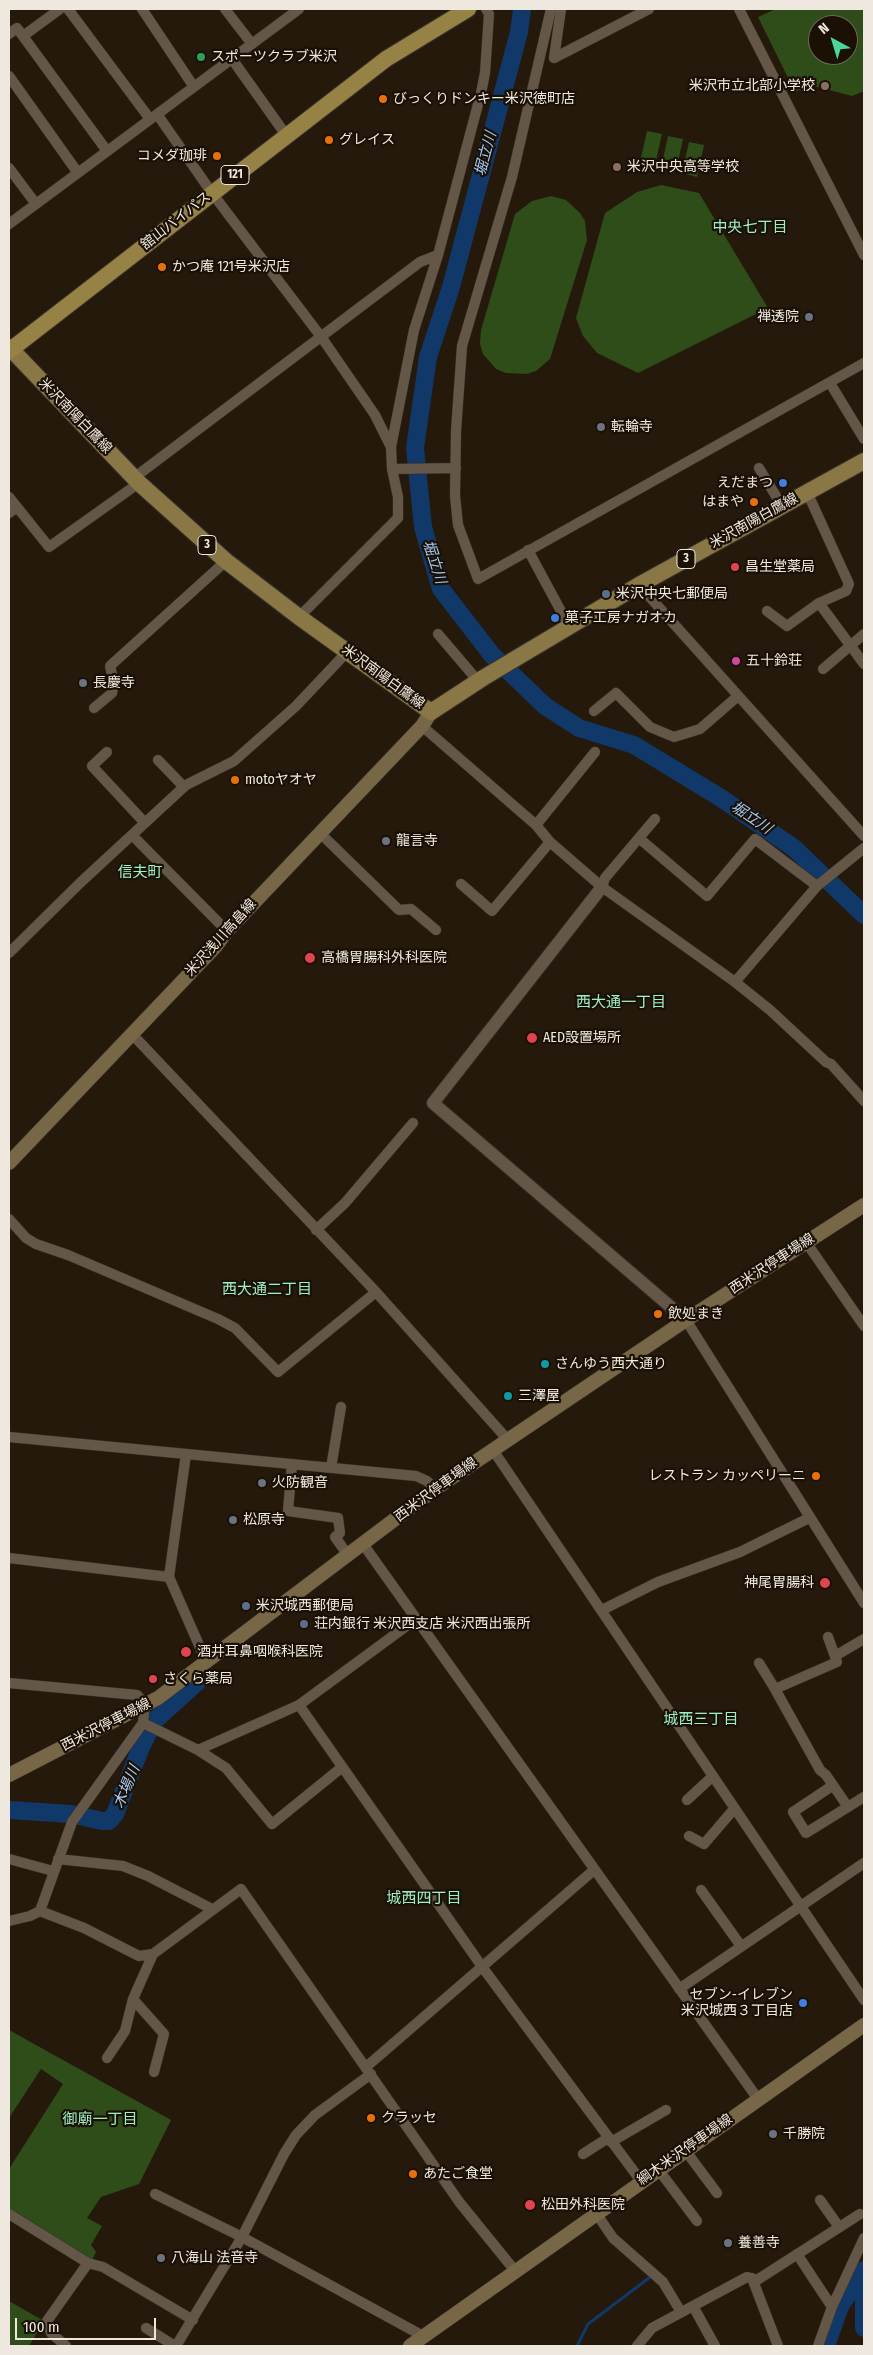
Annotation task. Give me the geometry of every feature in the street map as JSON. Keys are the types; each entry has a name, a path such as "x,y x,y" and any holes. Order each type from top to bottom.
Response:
{"highway":[{"name":"舘山バイパス","path":"9,349 386,59 468,9"}],"main road":[{"name":"米沢南陽白鷹線","path":"9,349 137,480 226,561 299,617 431,712 511,661 639,585 864,461"},
{"name":"米沢浅川高畠線","path":"9,1163 422,726 431,712"},
{"name":"西米沢停車場線","path":"9,1775 158,1698 435,1489 686,1320 864,1205"},
{"name":"綱木米沢停車場線","path":"410,2346 516,2272 640,2181 864,2024"}],"street":[{"path":"23,36 60,9"},
{"path":"68,9 154,117 322,338 375,415 391,447 398,497 398,518 299,617"},
{"path":"142,9 194,87"},
{"path":"225,9 252,44"},
{"path":"9,224 299,9"},
{"path":"391,447 414,330 438,256 481,93 485,73 489,14 486,9"},
{"path":"551,9 512,177 462,346 458,378 456,468 458,525 478,579 864,363"},
{"path":"561,9 554,58 649,9"},
{"path":"739,9 864,255"},
{"path":"9,34 17,28 107,151"},
{"path":"232,59 286,135"},
{"path":"9,76 78,173"},
{"path":"9,168 36,204"},
{"path":"9,497 13,510 49,547 420,262 438,256"},
{"path":"830,383 864,439"},
{"path":"394,469 456,468"},
{"path":"759,468 782,506"},
{"path":"767,611 787,626 819,603 846,591 849,584 807,492"},
{"path":"528,550 569,626"},
{"path":"94,708 112,693 114,683 110,666 226,561"},
{"path":"639,585 864,836"},
{"path":"819,603 864,664"},
{"path":"438,634 481,680"},
{"path":"823,669 864,634"},
{"path":"9,953 132,834 184,787 234,760 296,706 347,652"},
{"path":"594,711 616,692 650,727 674,737 700,729 738,696"},
{"path":"422,726 536,825 550,842 602,887 735,982 770,1010 826,1062 832,1064 864,1101"},
{"path":"107,752 92,766 145,823"},
{"path":"536,825 595,752"},
{"path":"158,760 184,787"},
{"path":"655,819 605,878 602,887 433,1103 686,1320 864,1603"},
{"path":"320,833 399,910 411,909 436,930"},
{"path":"132,834 227,931"},
{"path":"640,838 707,896 755,839 817,886"},
{"path":"461,884 492,911 550,842"},
{"path":"735,982 817,886 864,848"},
{"path":"132,1034 376,1292 508,1440"},
{"path":"316,1230 345,1203 413,1123"},
{"path":"9,1219 26,1238 36,1244 68,1255 235,1328 278,1372 376,1292"},
{"path":"806,1242 864,1326"},
{"path":"331,1468 341,1407"},
{"path":"9,1437 416,1476 427,1481 435,1489"},
{"path":"493,1450 864,2000"},
{"path":"186,1454 169,1577 206,1661"},
{"path":"292,1464 288,1511 338,1518 340,1533 335,1536 348,1555"},
{"path":"602,1610 658,1582 740,1552 809,1518"},
{"path":"363,1544 594,1870 713,2033 758,2099"},
{"path":"9,1558 169,1577"},
{"path":"198,1750 299,1705 416,1619"},
{"path":"775,1689 838,1662 828,1637"},
{"path":"835,1656 864,1639"},
{"path":"760,1663 820,1770 826,1775 848,1807"},
{"path":"9,1683 137,1695 145,1704 144,1723 72,1822 40,1911 30,1916 9,1920"},
{"path":"299,1705 341,1768 483,1968 640,2181"},
{"path":"144,1723 174,1740 198,1750 226,1768 272,1824 341,1768"},
{"path":"687,1800 713,1776"},
{"path":"832,1786 792,1812 806,1833 864,1797"},
{"path":"689,1836 704,1844 734,1809"},
{"path":"9,1859 53,1871"},
{"path":"58,1859 124,1866 148,1876 212,1909"},
{"path":"679,1988 864,1863"},
{"path":"146,2328 175,2346 193,2320 242,2237 284,2154 296,2135 316,2115 369,2071 594,1870"},
{"path":"107,2058 125,2031 133,1999 153,1954 241,1889 460,2203 516,2272"},
{"path":"701,1890 741,1946"},
{"path":"40,1911 84,1928 139,1956 153,1954"},
{"path":"133,1999 164,2034 154,2072"},
{"path":"583,2154 666,2110"},
{"path":"686,2150 717,2193"},
{"path":"658,2169 697,2221"},
{"path":"155,2194 242,2237 423,2336"},
{"path":"820,2200 838,2227"},
{"path":"596,2213 613,2238 663,2282 681,2312"},
{"path":"9,2214 88,2263 103,2267 193,2320"},
{"path":"637,2346 652,2328 747,2277 757,2280 860,2214"},
{"path":"818,2346 832,2307 864,2238"},
{"path":"797,2254 832,2307"},
{"path":"66,2346 51,2333 47,2321 88,2263"},
{"path":"752,2278 778,2346"},
{"path":"692,2306 715,2346"}],"green space":[{"path":"776,9 864,9 864,91 852,96 810,85 795,92 758,17"},
{"path":"647,131 662,134 655,165 640,162"},
{"path":"668,136 683,139 676,171 661,168"},
{"path":"689,142 704,145 697,177 682,173"},
{"path":"661,185 699,193 768,308 638,373 597,353 583,336 576,318 605,213 637,192"},
{"path":"551,196 566,200 580,213 585,221 587,240 550,359 536,371 527,374 506,373 496,369 483,354 480,344 481,330 515,214 532,201"},
{"path":"9,2030 171,2120 139,2184 101,2197 87,2218 102,2226 91,2245 96,2252 91,2262 9,2211 9,2169 63,2084 41,2069 9,2118"},
{"path":"9,2301 44,2321 29,2346 9,2346"}],"waterway":[{"name":"堀立川","path":"522,9 519,32 451,287 428,357 415,448 423,527 441,589 492,655 545,706 579,728 634,745 721,798 794,848 864,915"},
{"name":"木場川","path":"9,1810 71,1814 109,1821 115,1814 141,1747 154,1721 205,1675"},
{"path":"826,2346 840,2306 864,2270"},
{"path":"864,2273 864,2328"},
{"path":"577,2346 588,2324 649,2278"}],"place":[{"name":"スポーツクラブ米沢","path":"201,57"},
{"name":"米沢市立北部小学校","path":"825,86"},
{"name":"びっくりドンキー米沢徳町店","path":"383,99"},
{"name":"グレイス","path":"329,140"},
{"name":"コメダ珈琲","path":"217,156"},
{"name":"米沢中央高等学校","path":"617,167"},
{"name":"かつ庵 121号米沢店","path":"162,267"},
{"name":"禅透院","path":"809,317"},
{"name":"転輪寺","path":"601,427"},
{"name":"えだまつ","path":"783,483"},
{"name":"はまや","path":"754,502"},
{"name":"昌生堂薬局","path":"735,567"},
{"name":"米沢中央七郵便局","path":"606,594"},
{"name":"菓子工房ナガオカ","path":"555,618"},
{"name":"五十鈴荘","path":"736,661"},
{"name":"長慶寺","path":"83,683"},
{"name":"motoヤオヤ","path":"235,780"},
{"name":"龍言寺","path":"386,841"},
{"name":"高橋胃腸科外科医院","path":"310,958"},
{"name":"AED設置場所","path":"532,1038"},
{"name":"飲処まき","path":"658,1314"},
{"name":"さんゆう西大通り","path":"545,1364"},
{"name":"三澤屋","path":"508,1396"},
{"name":"レストラン カッペリーニ","path":"816,1476"},
{"name":"火防観音","path":"262,1483"},
{"name":"松原寺","path":"233,1520"},
{"name":"神尾胃腸科","path":"825,1583"},
{"name":"米沢城西郵便局","path":"246,1606"},
{"name":"荘内銀行 米沢西支店 米沢西出張所","path":"304,1624"},
{"name":"酒井耳鼻咽喉科医院","path":"186,1652"},
{"name":"さくら薬局","path":"153,1679"},
{"name":"セブン-イレブン 米沢城西３丁目店","path":"803,2003"},
{"name":"クラッセ","path":"371,2118"},
{"name":"千勝院","path":"773,2134"},
{"name":"あたご食堂","path":"413,2174"},
{"name":"松田外科医院","path":"530,2205"},
{"name":"養善寺","path":"728,2243"},
{"name":"八海山 法音寺","path":"161,2258"}],"district":[{"name":"中央七丁目","path":"750,228"},
{"name":"信夫町","path":"140,873"},
{"name":"西大通一丁目","path":"621,1003"},
{"name":"西大通二丁目","path":"267,1290"},
{"name":"城西三丁目","path":"701,1720"},
{"name":"城西四丁目","path":"424,1899"},
{"name":"御廟一丁目","path":"100,2120"}]}
